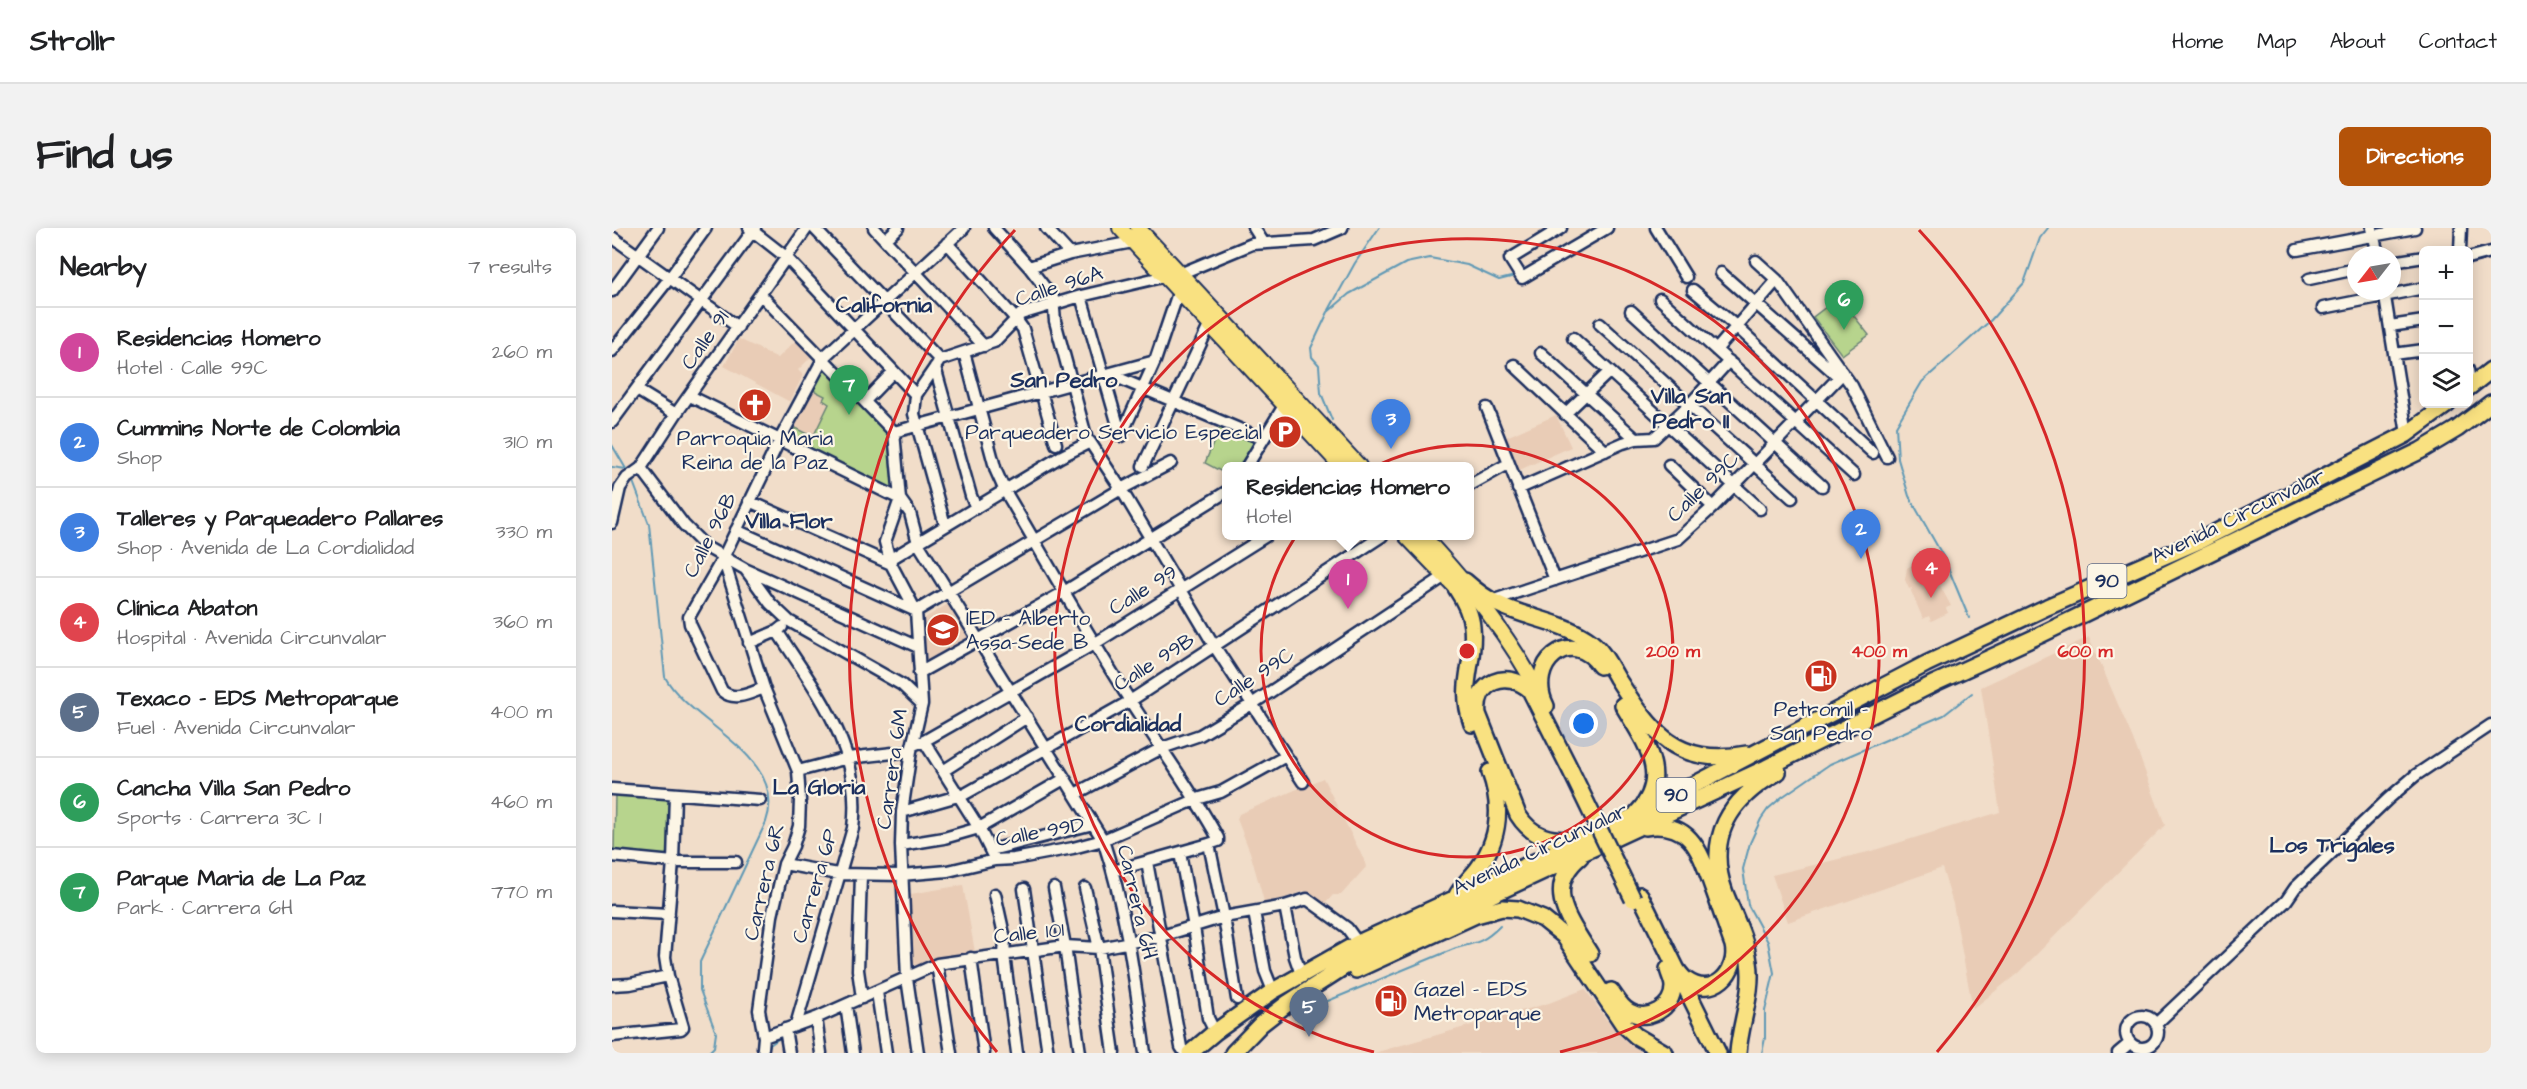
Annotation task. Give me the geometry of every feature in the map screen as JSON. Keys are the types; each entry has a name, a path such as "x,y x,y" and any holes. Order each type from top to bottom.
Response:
{"highway":[{"path":"2473,385 2491,370"},
{"name":"Avenida Circunvalar","path":"1190,1053 1215,1032 1273,991 1358,943 1463,901 1633,823 1766,768 1935,683 2420,451 2457,429 2491,403"},
{"name":"Avenida Circunvalar","path":"1633,823 1926,664 2047,607 2201,540 2407,434 2443,408"},
{"path":"1460,584 1491,601 1570,630 1590,641 1602,655 1642,717 1657,733 1672,744 1712,757 1731,757 1762,751"},
{"path":"1407,933 1441,930 1463,901 1489,850 1498,813 1496,788 1468,708 1466,686 1472,626 1460,584"},
{"path":"1536,693 1547,661 1557,653 1570,648 1580,649 1596,661 1647,746 1653,763 1654,779 1649,794 1633,823 1665,826 1679,830 1692,841 1702,858 1735,955 1732,969 1724,979 1716,984 1703,986 1695,984 1671,967"},
{"path":"1591,843 1540,837 1524,824 1514,806 1479,719 1478,704 1485,689 1502,679 1518,681 1536,693 1671,967 1718,1053"},
{"path":"1738,1053 1750,970 1745,943 1720,874 1719,841 1725,821 1740,798 1768,777 1899,712 1935,683"},
{"path":"1591,843 1566,873 1562,883 1562,899 1569,919 1618,1001 1629,1012 1638,1016 1647,1016 1659,1011 1669,1002 1673,989 1671,967"},
{"name":"Avenida Circunvalar","path":"1234,1052 1261,1024 1312,986 1364,954 1463,901"},
{"path":"1234,1052 1251,1046 1309,998 1335,981 1441,930 1476,915 1502,908 1523,910 1543,919 1572,944 1615,1014 1628,1029 1665,1053"},
{"path":"1671,967 1710,1053"}],"main road":[{"path":"1120,228 1335,462"},
{"path":"1138,228 1355,462"},
{"path":"1410,540 1445,576 1460,584"},
{"path":"1426,540 1498,635 1536,693"}],"street":[{"path":"612,291 658,228"},
{"path":"612,351 706,228"},
{"name":"Calle 91","path":"614,497 690,396 807,228"},
{"path":"814,228 885,300 938,364 948,417 976,508"},
{"path":"874,228 984,346"},
{"path":"885,240 898,228"},
{"name":"Calle 96B","path":"764,688 736,698 728,697 722,691 690,624 689,617 723,558 778,441 824,357 964,228"},
{"path":"994,228 1052,295 1055,321 1088,439 1121,489 1215,647 1303,782"},
{"path":"1046,228 1070,254"},
{"path":"1254,228 1263,242"},
{"path":"1182,273 1246,246 1263,242 1294,243 1342,228"},
{"path":"1561,228 1510,259 1522,278 1607,228"},
{"path":"1656,228 1686,277"},
{"path":"2297,250 2373,232 2415,228"},
{"path":"2460,246 2461,228"},
{"path":"612,422 703,301 752,229 786,257 916,395"},
{"path":"612,237 738,327"},
{"path":"1029,267 1070,254 1133,242"},
{"path":"947,243 1023,329 1056,444"},
{"path":"2473,257 2491,252"},
{"path":"2401,261 2419,258"},
{"path":"1756,261 1777,280 1857,395 1887,457"},
{"path":"2309,279 2347,271"},
{"path":"1721,273 1755,305 1841,375"},
{"name":"Calle 96A","path":"938,364 994,342 1021,314 1081,296 1166,276"},
{"path":"1716,350 1777,280"},
{"path":"2401,291 2419,289"},
{"path":"1081,296 1106,374 1121,436 1144,389 1179,290"},
{"path":"1693,290 1737,327 1873,453"},
{"path":"761,295 824,357 894,432 1155,361"},
{"path":"1660,299 1854,475"},
{"path":"2323,308 2356,300"},
{"path":"2385,300 2407,434"},
{"path":"1630,311 1822,486"},
{"path":"2390,326 2419,322"},
{"path":"1143,466 1210,324"},
{"path":"1600,324 1792,498"},
{"path":"1573,338 1760,509"},
{"path":"2394,354 2419,351"},
{"path":"964,352 996,471 1005,491 1094,644 1197,799 1214,842 1238,999"},
{"path":"1541,353 1636,439"},
{"path":"1518,489 1636,439 1654,438 1690,404 1729,361"},
{"path":"938,364 916,395 914,414 945,525"},
{"path":"1514,366 1605,451"},
{"path":"865,401 893,372"},
{"path":"1566,414 1609,372"},
{"path":"1106,374 1263,439"},
{"name":"Calle 99C","path":"1491,601 1673,542 1713,507 1841,375"},
{"path":"637,390 676,414"},
{"path":"690,396 900,499"},
{"path":"1249,462 1284,404"},
{"path":"1487,408 1554,580"},
{"name":"Carrera 6H","path":"894,432 900,499 910,513 918,543 1103,840 1129,941 1145,1053"},
{"path":"749,501 890,562 945,525 1088,439"},
{"path":"736,530 916,610 1121,489 1171,463"},
{"path":"1474,483 1508,464"},
{"path":"1669,465 1713,507"},
{"path":"634,473 695,539 723,558 918,647"},
{"path":"902,685 1064,592 1222,495"},
{"path":"612,523 614,497"},
{"name":"Carrera 6M","path":"900,499 885,542 890,562 916,610 922,704 912,748 902,812 901,875 907,978 918,1053"},
{"name":"Calle 99","path":"798,771 848,758 912,748 1094,644 1260,540"},
{"name":"Calle 99B","path":"902,812 959,797 1130,701 1376,540"},
{"name":"Carrera 6R","path":"723,558 764,688 798,771 799,826 784,864 772,916 759,1010 763,1043"},
{"path":"745,569 770,603 789,621 902,685 922,704"},
{"name":"Calle 99C","path":"1075,794 1162,748 1200,735 1252,704 1445,576"},
{"path":"749,643 777,632 789,621"},
{"name":"Carrera 6P","path":"777,632 835,722 848,758 856,806 853,828 791,1027"},
{"path":"943,771 1027,717"},
{"path":"2156,1024 2286,901 2295,888 2388,799 2415,775 2491,724"},
{"path":"924,741 979,828 993,855 1093,824"},
{"name":"Calle 99D","path":"784,864 838,874 901,875 948,871 993,855 1014,859 1060,851 1103,840 1197,799 1221,792 1286,756"},
{"path":"901,845 944,838 979,828 1065,779"},
{"path":"612,789 760,800"},
{"path":"612,1036 683,1027 684,1022 668,976 665,957 673,862 675,794"},
{"path":"1113,872 1214,842"},
{"path":"1180,853 1208,1018 1215,1032"},
{"path":"612,856 673,862 736,862"},
{"path":"1147,862 1181,1047 1185,1053"},
{"path":"861,874 858,970 862,998"},
{"path":"1054,888 1065,946 1080,1053"},
{"path":"1085,888 1099,948 1114,1053"},
{"path":"1024,889 1048,1053"},
{"path":"995,894 1005,939 1004,955 1017,1053"},
{"name":"Calle 101","path":"763,1043 791,1027 877,992 937,964 1065,946 1099,948 1162,936 1224,917 1285,906 1307,899 1347,928 1358,943"},
{"path":"1285,906 1294,957 1301,974"},
{"path":"612,911 669,914"},
{"path":"1254,912 1265,971 1273,991"},
{"path":"971,958 984,1053"},
{"path":"937,964 951,1053"},
{"path":"612,985 630,984 668,976"},
{"path":"877,992 886,1053"},
{"path":"846,1005 853,1053"},
{"path":"2143,1015 2156,1024 2158,1034 2154,1044 2139,1048 2130,1043 2126,1027 2133,1018 2143,1015"},
{"path":"816,1018 821,1053"},
{"path":"789,1053 791,1027"},
{"path":"2118,1053 2130,1043"}],"shaded area":[{"path":"799,337 814,354 798,370 803,375 790,402 724,366 739,339 778,358"},
{"path":"813,390 825,396 830,403 813,437 795,428 800,417 797,415 800,409 803,410"},
{"path":"1556,415 1571,447 1515,472 1502,439"},
{"path":"1914,564 1922,564 1928,570 1932,568 1936,578 1933,579 1934,582 1937,580 1951,606 1946,608 1948,613 1931,621 1929,616 1923,619 1911,591 1912,588 1909,589 1905,580 1907,568"},
{"name":"IED - Alberto Assa-Sede B","path":"948,604 971,640 925,668 922,620"},
{"path":"2089,637 2133,739 2165,825 2018,973 1973,1009 1953,904 1942,868 1788,922 1772,875 1868,852 2000,812 1981,687"},
{"path":"1323,778 1367,866 1341,895 1333,895 1323,906 1304,891 1265,905 1250,852 1237,819 1239,814"},
{"path":"963,885 975,952 910,966 905,895"},
{"path":"1585,989 1606,1019 1629,1044 1640,1049 1640,1053 1374,1053 1549,1003"}],"green space":[{"path":"1839,297 1869,335 1842,355 1813,317"},
{"path":"825,362 891,434 895,490 789,440 795,428 813,437 829,404 823,400 825,396 813,390"},
{"path":"1220,427 1254,442 1243,462 1222,462 1222,472 1205,463"},
{"path":"615,794 670,797 667,856 614,853"}],"waterway":[{"path":"1329,310 1355,263 1379,228"},
{"path":"1969,618 1944,558 1909,496 1898,459 1896,426 1922,382 1991,320 2024,283 2040,238 2048,228"},
{"path":"1332,420 1321,393 1319,365 1312,357 1311,348 1328,312 1349,294 1406,263 1430,258 1467,265 1499,280 1515,276"},
{"path":"612,445 629,474"},
{"path":"612,467 626,469"},
{"path":"632,479 649,524 665,677 677,694 734,742 751,760 763,778 769,799 766,822 700,962 700,990 716,1033 714,1047 708,1053"},
{"path":"1762,1053 1765,1038 1765,1011 1774,973 1768,942 1748,905 1743,869 1750,843 1761,819 1768,809 1782,797 1830,764 1944,715 1972,693"},
{"path":"1306,1010 1456,948 1480,941 1500,926"},
{"path":"767,1053 770,1045 781,1037"}],"place":[{"name":"Cancha Villa San Pedro","path":"1844,330"},
{"name":"Parroquia Maria Reina de la Paz","path":"755,405"},
{"name":"Parque Maria de La Paz","path":"849,415"},
{"name":"Parqueadero Servicio Especial","path":"1285,432"},
{"name":"Talleres y Parqueadero Pallares","path":"1391,449"},
{"name":"Cummins Norte de Colombia","path":"1861,559"},
{"name":"Clínica Abaton","path":"1931,598"},
{"name":"Residencias Homero","path":"1348,609"},
{"name":"IED - Alberto Assa-Sede B","path":"943,630"},
{"name":"Petromil - San Pedro","path":"1821,676"},
{"name":"Gazel - EDS Metroparque","path":"1391,1001"},
{"name":"Texaco - EDS Metroparque","path":"1309,1037"}],"district":[{"name":"California","path":"884,305"},
{"name":"San Pedro","path":"1064,380"},
{"name":"Villa San Pedro II","path":"1691,408"},
{"name":"Villa Flor","path":"789,521"},
{"name":"Cordialidad","path":"1128,724"},
{"name":"La Gloria","path":"819,787"},
{"name":"Los Trigales","path":"2332,845"}]}
